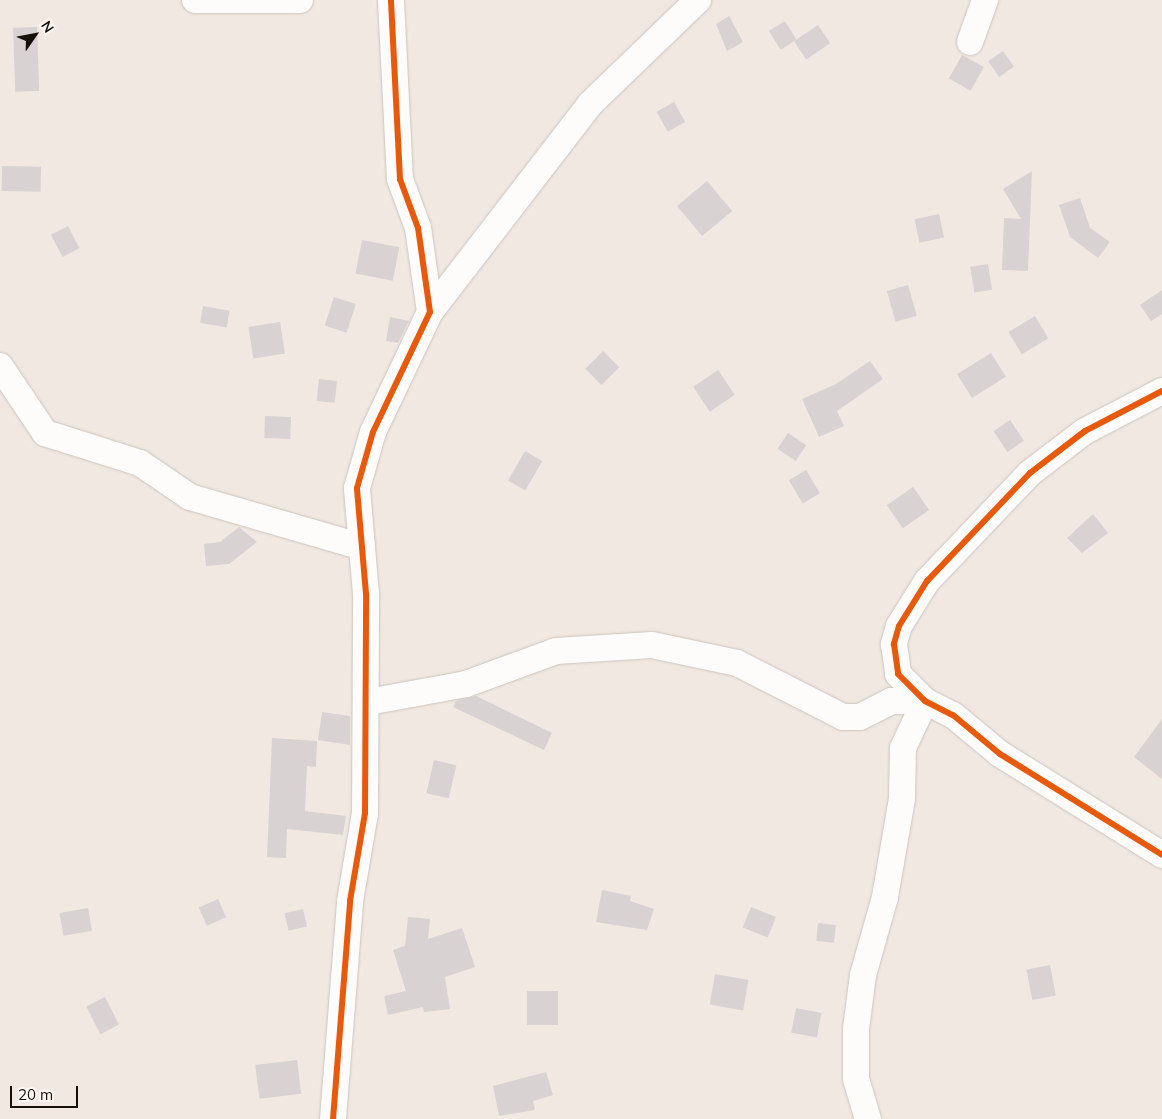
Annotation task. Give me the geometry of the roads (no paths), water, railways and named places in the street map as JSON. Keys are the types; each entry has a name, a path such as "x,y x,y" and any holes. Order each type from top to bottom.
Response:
{"street":[{"path":"195,0 300,0"},
{"path":"391,0 400,179 418,228 430,312"},
{"path":"333,1119 350,901 365,813 368,702 362,547 357,488 373,432 430,312 590,104 698,0"},
{"path":"970,42 985,0"},
{"path":"0,366 45,433 140,463 190,496 362,547"},
{"path":"1162,391 1085,431 1030,473 927,581 899,626 894,644 898,674 925,700 953,715 1000,754 1162,855"},
{"path":"368,702 466,684 556,651 652,645 737,663 844,717 860,717 891,701 925,700"},
{"path":"868,1119 856,1079 863,975 885,897 902,799 903,748 925,700"}]}
